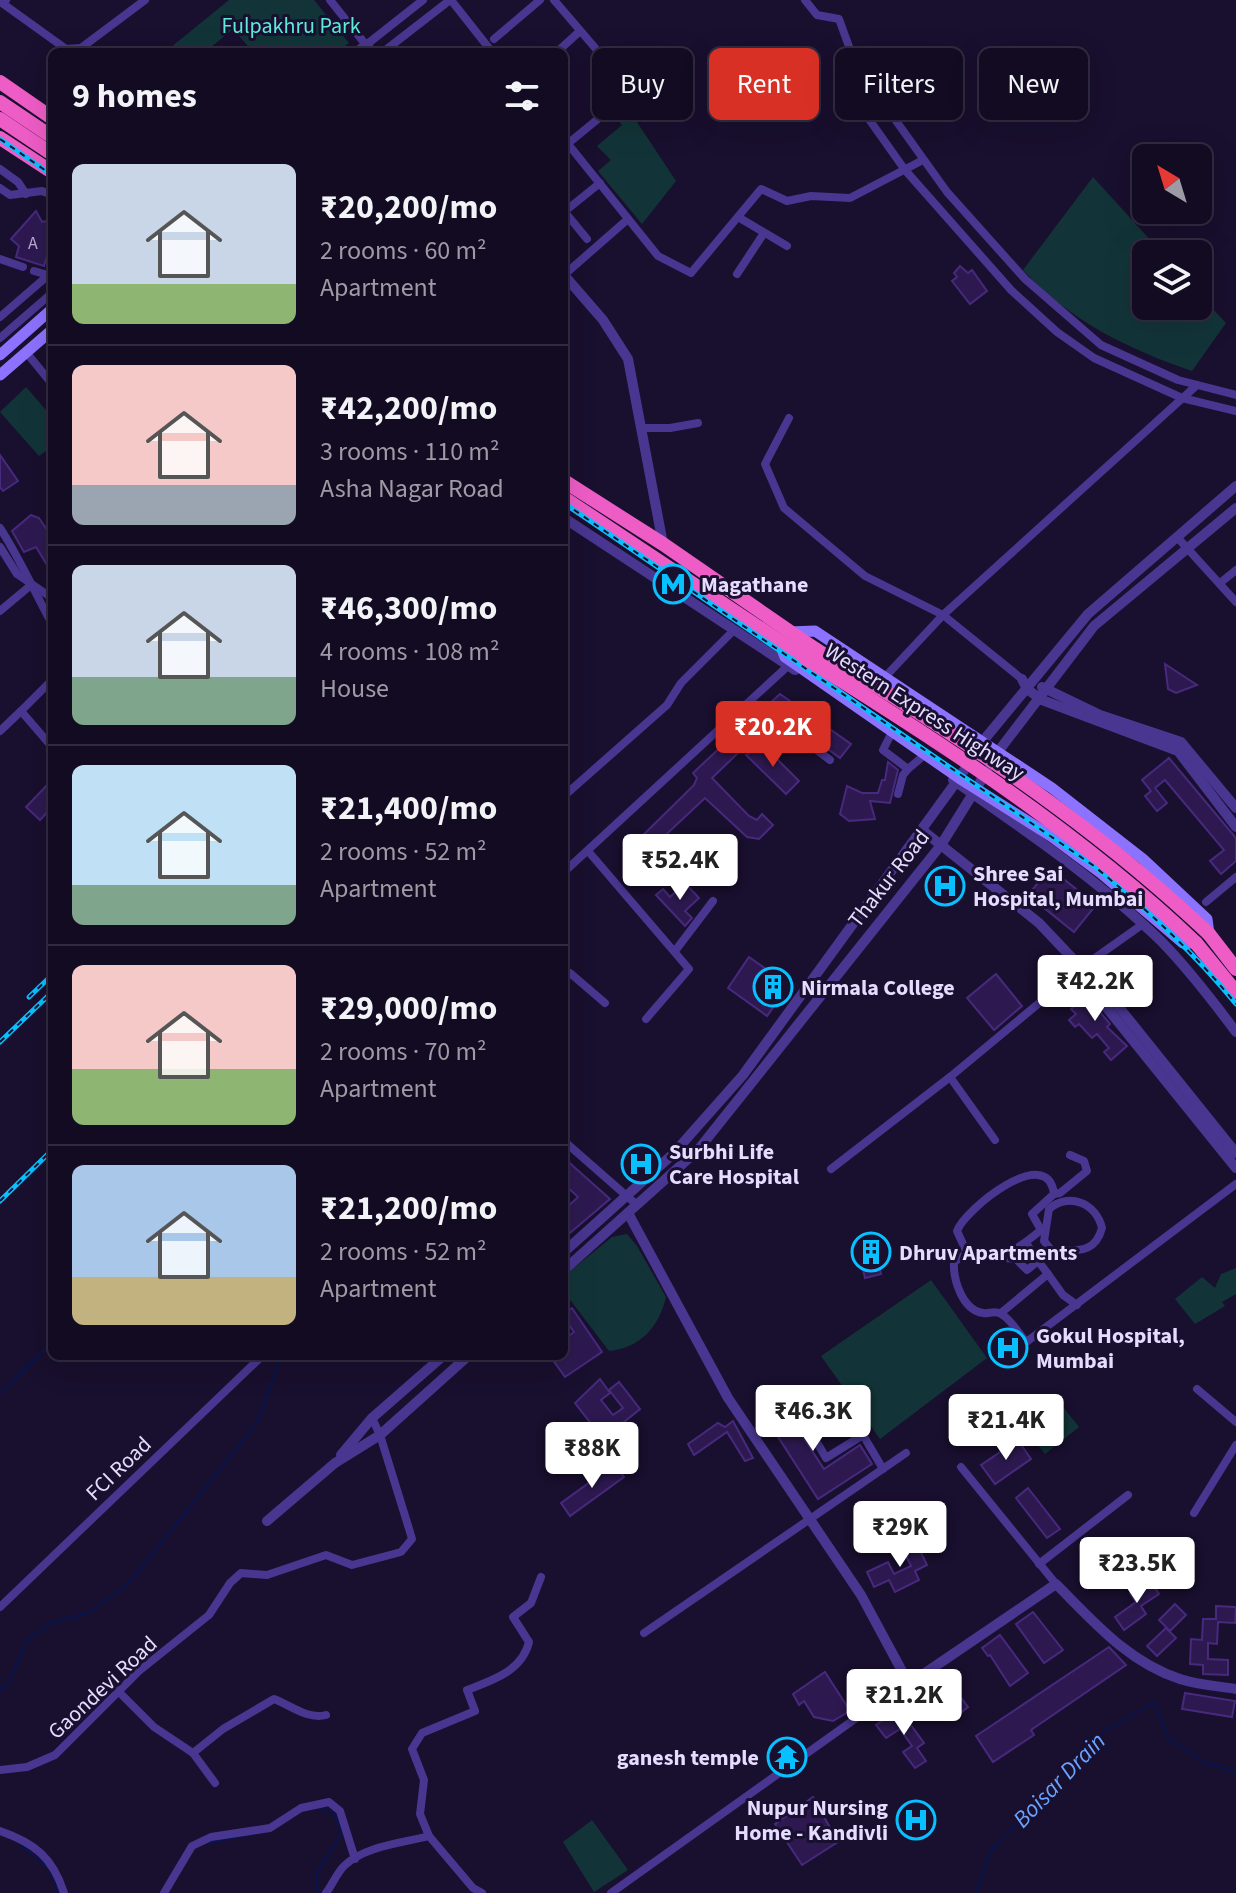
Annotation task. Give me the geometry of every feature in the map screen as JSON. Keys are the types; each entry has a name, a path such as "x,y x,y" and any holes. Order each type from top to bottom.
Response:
{"highway":[{"path":"0,82 48,115"},
{"path":"0,102 48,134"},
{"path":"0,119 48,151"},
{"path":"28,156 48,133"},
{"path":"0,138 48,169"},
{"name":"Western Express Highway","path":"568,484 663,544 784,636 795,662 1077,840 1202,938 1236,969"},
{"name":"Western Express Highway","path":"568,501 784,636 893,696 1075,819 1136,868 1202,938 1236,992"},
{"path":"761,648 784,636"}],"main road":[{"path":"0,355 48,313"},
{"path":"0,375 48,333"},
{"path":"784,636 815,631 998,750 1143,859 1207,919 1202,938 1183,943 1101,873 958,780 795,662"}],"street":[{"path":"6,0 2,3 65,48"},
{"path":"81,48 145,0"},
{"path":"330,0 364,48"},
{"path":"367,48 423,0"},
{"path":"388,48 450,0 489,48"},
{"path":"494,39 540,0"},
{"path":"554,0 632,91 568,141"},
{"path":"805,0 817,15 839,19 850,48"},
{"path":"561,48 580,31"},
{"path":"870,120 933,203 1011,290 1057,332 1094,358 1168,393 1236,411"},
{"path":"895,120 947,192 1025,279 1101,345 1178,380 1236,395"},
{"path":"568,146 658,256 691,273 761,189 787,201 811,196 850,198 923,160"},
{"path":"0,169 18,182 26,194"},
{"path":"568,209 600,183"},
{"path":"0,188 10,195 42,191 48,193"},
{"path":"933,203 947,192"},
{"path":"568,217 587,239"},
{"path":"738,217 787,246"},
{"path":"568,272 628,219"},
{"path":"737,274 764,233"},
{"path":"0,259 23,267"},
{"path":"34,271 48,274"},
{"path":"0,317 48,276"},
{"path":"1011,290 1025,279"},
{"path":"568,280 603,320 628,359 663,544"},
{"path":"0,338 48,296"},
{"path":"1094,358 1101,345"},
{"path":"26,352 48,379"},
{"path":"1168,393 1178,380"},
{"path":"886,676 943,615 1197,385"},
{"path":"789,418 765,464 784,508 865,576 943,615 1042,694 1099,719 1180,747 1218,794 1234,820"},
{"path":"641,428 698,423"},
{"path":"568,521 761,648 795,662 890,736 958,780 1027,683 1088,614 1236,486"},
{"name":"Thakur Road","path":"568,1249 698,1150 941,845 976,792 998,750 1094,626 1236,508"},
{"path":"0,528 20,559 48,617"},
{"path":"1177,537 1236,602"},
{"path":"0,547 12,566 31,585 48,596"},
{"path":"12,566 20,559"},
{"path":"1220,583 1236,570"},
{"path":"0,611 31,585"},
{"path":"568,792 667,705 681,683 734,630"},
{"path":"568,868 795,662"},
{"path":"0,731 48,684"},
{"path":"21,711 48,742"},
{"path":"730,719 754,743 779,721 830,760"},
{"path":"890,736 883,750 908,769"},
{"path":"898,794 903,775 921,758"},
{"name":"Thakur Road","path":"568,1266 701,1124 761,1050 958,780"},
{"path":"976,792 1143,924 1187,969 1236,1032"},
{"path":"1218,794 1236,808"},
{"path":"922,830 1039,923 1079,965 1236,1153"},
{"path":"588,851 689,969 646,1019"},
{"path":"1206,902 1236,877"},
{"path":"878,890 896,901"},
{"path":"675,951 713,901"},
{"path":"831,1169 950,1077 1079,965 1143,924"},
{"path":"1079,965 1236,1168"},
{"path":"568,973 605,1003"},
{"path":"761,1050 772,1056"},
{"path":"950,1077 995,1140"},
{"path":"568,1145 628,1205 728,1398 861,1595 909,1684"},
{"path":"1048,1274 1001,1313 984,1314 973,1310 965,1301 954,1262 971,1255 1007,1255 1026,1243 1041,1229 1032,1214 1087,1171 1084,1161 1070,1155"},
{"path":"971,1255 959,1238 960,1224 1015,1180 1023,1175 1039,1174 1048,1181 1054,1194"},
{"path":"1001,1361 1236,1184"},
{"path":"971,1255 1013,1258 1027,1270 1052,1251 1081,1251 1095,1244 1102,1228 1092,1209 1071,1200 1057,1203 1049,1209 1044,1241 1052,1251"},
{"path":"1026,1243 1063,1295 1077,1305"},
{"path":"1063,1295 1068,1312"},
{"path":"1001,1313 1026,1342"},
{"name":"FCI Road","path":"0,1607 258,1360"},
{"path":"335,1463 372,1418 438,1360"},
{"path":"267,1521 335,1463 380,1435 464,1360"},
{"path":"1197,1389 1236,1422"},
{"path":"372,1418 380,1435"},
{"path":"807,1425 826,1458 863,1435 883,1469"},
{"name":"Gaondevi Road","path":"0,1770 27,1767 55,1755 139,1671 195,1629 241,1573 267,1575 326,1555 352,1565 406,1548 412,1539 380,1435"},
{"path":"1194,1513 1236,1445"},
{"path":"644,1633 906,1453"},
{"path":"961,1467 1056,1584 1125,1651 1141,1662 1181,1679 1236,1689"},
{"path":"1039,1564 1128,1495"},
{"path":"482,1893 473,1888 429,1836 420,1814 424,1780 412,1749 422,1733 475,1711 467,1690 500,1676 517,1664 529,1642 513,1617 531,1603 541,1577"},
{"path":"611,1893 855,1719 1056,1584"},
{"path":"118,1691 154,1727 193,1753 215,1783"},
{"path":"193,1753 223,1729 274,1699 308,1715 326,1715"},
{"path":"164,1893 192,1846 211,1837 270,1828 301,1808 329,1802 340,1811 355,1859"},
{"path":"0,1831 19,1838 48,1857 57,1870 64,1893"},
{"path":"327,1892 344,1866 355,1859 378,1849 429,1836"}],"green space":[{"name":"Fulpakhru Park","path":"229,0 314,0 349,43 343,48 250,48 233,29 210,48 170,48"},
{"path":"618,120 636,120 676,181 642,224 598,171 611,160 597,146 622,125"},
{"path":"1093,177 1132,220 1132,224 1136,224 1150,240 1132,240 1132,320 1212,320 1212,308 1226,323 1192,371 1123,343 1080,319 1023,270"},
{"path":"26,387 48,412 48,450 39,456 0,412"},
{"path":"627,1234 666,1297 658,1318 639,1341 609,1351 568,1297 568,1273 612,1237"},
{"path":"1236,1268 1236,1294 1222,1302 1225,1306 1195,1324 1175,1299 1202,1277 1215,1288 1221,1274"},
{"path":"931,1280 987,1358 880,1439 821,1356"},
{"path":"1064,1408 1079,1427 1045,1454 1030,1435"},
{"path":"592,1820 628,1870 594,1892 563,1842"}],"building":[{"path":"36,211 42,222 48,221 48,256 44,266 16,257 19,246 11,239"},
{"path":"960,266 968,273 972,270 987,291 970,304 952,281 957,277 954,273"},
{"path":"0,455 18,481 3,491 0,487"},
{"path":"31,515 39,518 48,531 48,566 36,547 24,552 12,531"},
{"path":"1165,664 1197,685 1176,693 1168,689"},
{"path":"780,694 851,744 840,758 781,714 754,733 746,725"},
{"path":"727,741 739,752 712,778 749,816 757,820 762,814 773,825 759,839 747,837 705,798 640,859 628,850 694,785 697,778 693,773"},
{"path":"763,745 799,781 786,794 746,755"},
{"path":"1169,758 1236,838 1236,861 1221,874 1210,861 1224,850 1165,780 1155,788 1167,803 1157,811 1145,796 1151,791 1142,780"},
{"path":"888,762 898,770 890,803 870,801 875,819 849,821 840,814 847,786 862,793 878,793 882,780 885,780"},
{"path":"48,784 48,811 40,820 26,807"},
{"path":"1050,868 1096,905 1074,932 1028,895"},
{"path":"685,883 699,898 685,911 692,918 685,926 656,895 663,889 670,897"},
{"name":"Nirmala College","path":"749,957 789,985 767,1016 728,988"},
{"path":"996,974 1022,1006 994,1030 967,998"},
{"path":"1076,983 1110,1024 1107,1027 1127,1046 1111,1060 1104,1052 1109,1048 1097,1034 1092,1038 1079,1024 1075,1027 1069,1020 1076,1014 1071,1009 1080,1001 1069,989"},
{"path":"568,1162 610,1199 568,1235 568,1206 578,1197 568,1188"},
{"name":"Dhruv Apartments","path":"870,1237 872,1245 881,1243 885,1259 878,1260 881,1274 865,1278 856,1241"},
{"path":"572,1308 602,1352 565,1377 553,1360 568,1360 568,1336 574,1332 568,1324 568,1310"},
{"path":"600,1379 610,1393 601,1400 613,1415 623,1408 609,1390 619,1382 640,1409 603,1439 575,1403"},
{"path":"793,1397 803,1413 792,1420 824,1469 860,1445 872,1464 818,1499 764,1415"},
{"path":"733,1421 753,1458 745,1461 727,1432 694,1455 688,1444 718,1423 725,1427"},
{"path":"1018,1440 1031,1459 995,1484 981,1465"},
{"path":"615,1464 624,1477 570,1516 561,1503"},
{"path":"1028,1488 1060,1529 1047,1538 1016,1498"},
{"path":"915,1540 927,1565 915,1571 919,1580 895,1592 889,1580 874,1587 867,1572 888,1562 894,1574 911,1566 901,1546"},
{"path":"1150,1580 1159,1594 1141,1606 1146,1614 1124,1630 1115,1617 1136,1602 1130,1593"},
{"path":"1175,1604 1186,1615 1170,1631 1159,1620"},
{"path":"1216,1606 1236,1607 1235,1623 1218,1622 1217,1644 1208,1643 1208,1659 1228,1660 1228,1675 1203,1674 1203,1665 1190,1664 1191,1639 1202,1640 1203,1619 1216,1619"},
{"path":"1033,1612 1063,1650 1044,1663 1016,1624"},
{"path":"1166,1628 1176,1638 1157,1656 1147,1646"},
{"path":"1000,1635 1028,1673 1010,1686 982,1648"},
{"path":"1109,1647 1126,1665 1031,1730 1034,1735 993,1762 976,1736"},
{"path":"825,1672 850,1711 833,1721 814,1717 804,1701 799,1705 793,1694"},
{"path":"942,1681 952,1694 956,1691 968,1707 958,1715 949,1703 945,1706 932,1689"},
{"path":"1185,1693 1235,1701 1232,1717 1182,1709"},
{"path":"894,1712 903,1725 908,1721 924,1743 917,1748 926,1761 915,1768 903,1752 912,1746 900,1729 886,1738 876,1725"},
{"path":"813,1797 838,1842 802,1865 775,1824"}],"waterway":[{"path":"0,1393 48,1347"},
{"path":"0,1690 9,1682 27,1640 51,1623 90,1612 130,1582 257,1423 280,1360"},
{"name":"Boisar Drain","path":"976,1893 991,1851 1103,1732 1154,1702 1168,1738 1206,1763 1236,1772"},
{"path":"315,1808 333,1812 342,1832 316,1875 317,1888 322,1892"},
{"path":"207,1843 255,1834"},
{"path":"18,1842 50,1870 59,1893"}],"railway":[{"path":"0,139 48,172"},
{"path":"568,506 1094,866 1169,932 1236,1004"},
{"path":"29,997 48,979"},
{"path":"0,1042 48,996"},
{"path":"0,1201 48,1154"}],"place":[{"name":"Magathane","path":"673,584"},
{"name":"Shree Sai Hospital, Mumbai","path":"945,886"},
{"name":"Nirmala College","path":"773,987"},
{"name":"Surbhi Life Care Hospital","path":"641,1164"},
{"name":"Dhruv Apartments","path":"871,1252"},
{"name":"Gokul Hospital, Mumbai","path":"1008,1348"},
{"name":"ganesh temple","path":"787,1757"},
{"name":"Nupur Nursing Home - Kandivli","path":"916,1820"}]}
